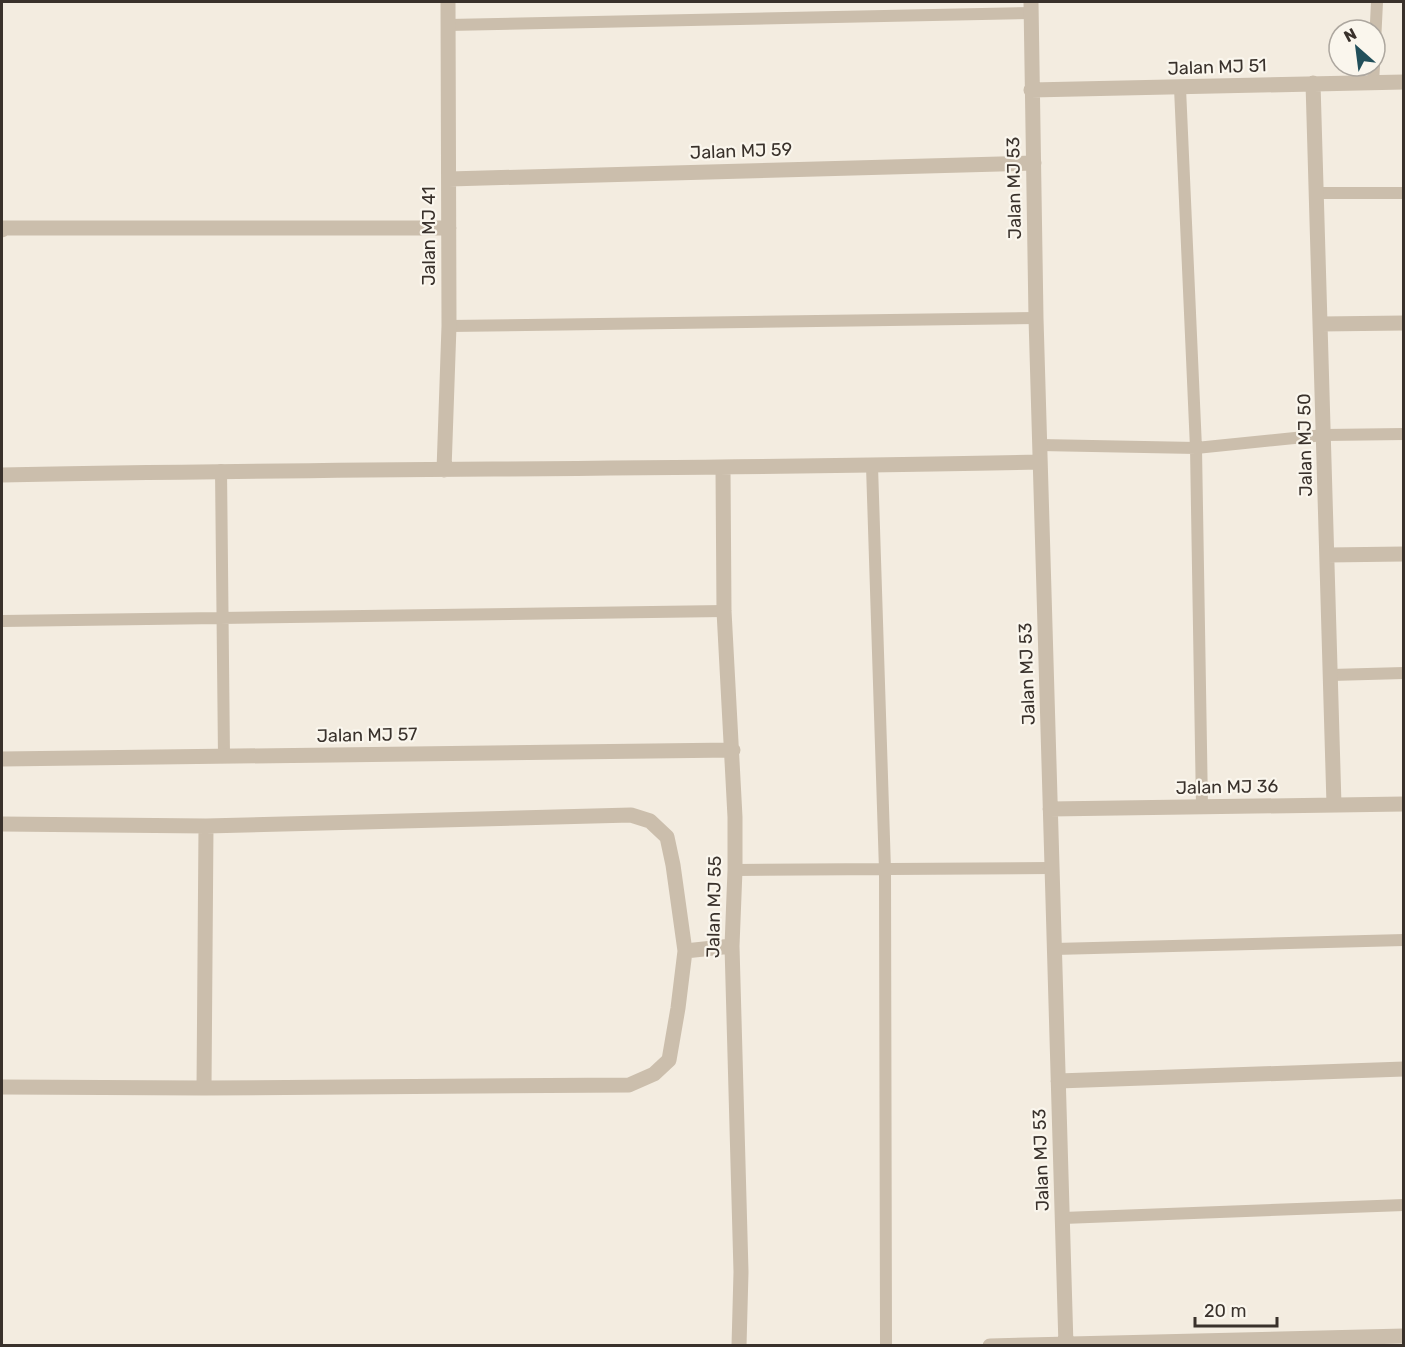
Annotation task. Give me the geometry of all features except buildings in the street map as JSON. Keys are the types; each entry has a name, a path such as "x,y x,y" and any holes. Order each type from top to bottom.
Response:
{"street":[{"name":"Jalan MJ 41","path":"444,470 449,228 448,2"},
{"name":"Jalan MJ 53","path":"1031,7 1036,318 1066,1345"},
{"name":"Jalan MJ 51","path":"1031,90 1404,82"},
{"name":"Jalan MJ 50","path":"1313,83 1334,805"},
{"name":"Jalan MJ 59","path":"449,179 1034,163"},
{"path":"2,230 3,228 449,228"},
{"path":"1321,324 1404,323"},
{"path":"2,475 221,470 723,469 1040,462"},
{"name":"Jalan MJ 55","path":"723,469 724,611 733,750 735,870 732,946 741,1272 739,1346"},
{"path":"1327,555 1404,554"},
{"name":"Jalan MJ 57","path":"2,759 733,750"},
{"name":"Jalan MJ 36","path":"1050,809 1404,804"},
{"path":"2,824 206,825 631,815 650,821 667,837 685,951 669,1060 654,1074 629,1085 2,1087"},
{"path":"204,1088 206,825"},
{"path":"685,951 732,946"},
{"path":"1058,1081 1404,1069"},
{"path":"990,1346 1404,1336"}],"lane":[{"path":"1376,18 1377,2"},
{"path":"448,24 1031,7"},
{"path":"1373,78 1373,82"},
{"path":"1180,88 1196,448 1202,807"},
{"path":"1317,193 1404,193"},
{"path":"448,326 1036,318"},
{"path":"1040,445 1196,448 1324,435 1404,434"},
{"path":"872,466 885,870 886,1346"},
{"path":"221,470 224,756"},
{"path":"2,621 724,611"},
{"path":"1331,675 1404,673"},
{"path":"735,870 1052,868"},
{"path":"1054,949 1404,940"},
{"path":"1063,1218 1404,1205"}]}
